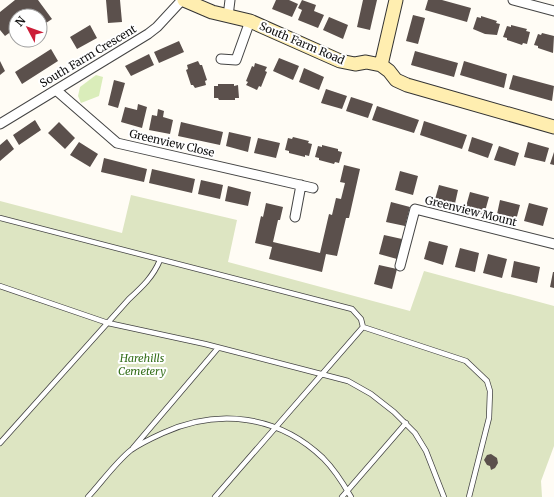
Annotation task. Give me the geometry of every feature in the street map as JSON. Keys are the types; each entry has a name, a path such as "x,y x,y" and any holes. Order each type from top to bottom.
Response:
{"street":[{"name":"South Farm Road","path":"183,0 212,12 250,21 340,61 355,64 366,62 381,65"},
{"name":"South Farm Crescent","path":"1,122 158,27 183,0"},
{"path":"228,16 230,0"},
{"path":"396,0 381,65 389,71 396,80 407,85 554,127"},
{"path":"515,0 554,11"},
{"path":"221,59 236,60 250,21"},
{"name":"Greenview Close","path":"56,90 117,143 313,188"},
{"path":"295,217 301,185"},
{"name":"Greenview Mount","path":"400,266 415,210 554,244"}],"lane":[{"path":"0,218 352,309 361,319 363,327"},
{"path":"0,443 155,272 160,260"},
{"path":"0,286 108,323 218,348 348,381 371,394 415,433 426,451 444,497"},
{"path":"215,497 363,327"},
{"path":"363,327 466,360 487,381 490,391 489,418 469,497"},
{"path":"88,497 131,451 218,348"},
{"path":"131,451 150,439 189,422 212,418 236,418 264,423 302,441 323,458 341,480 351,497"},
{"path":"342,497 406,424"}],"green space":[{"path":"96,75 103,77 99,96 81,103 78,96 80,87"},
{"name":"Harehills Cemetery","path":"131,195 237,220 228,262 410,311 424,271 554,306 554,446 541,481 542,497 0,497 0,201 122,233"}],"building":[{"path":"15,0 38,0 44,8 8,8 8,34 5,36 0,30 0,12"},
{"path":"106,0 120,0 122,22 108,23"},
{"path":"276,0 289,0 298,4 292,17 272,9"},
{"path":"302,0 316,5 314,11 324,15 318,28 298,20 302,10 298,8"},
{"path":"363,0 377,0 370,30 357,27"},
{"path":"428,0 442,0 471,8 467,22 425,10"},
{"path":"48,14 52,19 48,22"},
{"path":"413,15 425,18 418,44 406,41"},
{"path":"481,16 497,21 496,23 500,24 497,35 485,34 473,29 477,17 481,18"},
{"path":"329,17 348,25 343,39 323,30"},
{"path":"90,25 97,38 77,49 70,37"},
{"path":"511,25 527,29 526,31 530,32 527,44 523,43 522,45 507,40 507,38 503,37 507,26 511,27"},
{"path":"542,33 554,36 553,53 538,48 538,46 534,45 538,34 541,35"},
{"path":"179,41 184,52 159,63 154,52"},
{"path":"51,49 58,61 22,84 15,72"},
{"path":"415,51 458,63 454,77 411,65"},
{"path":"149,54 154,65 131,76 125,66"},
{"path":"279,58 299,66 293,80 273,71"},
{"path":"0,61 5,71 0,75"},
{"path":"198,61 200,65 202,65 207,80 205,81 206,85 195,88 191,85 186,70 188,69 187,65"},
{"path":"464,61 507,74 504,88 460,75"},
{"path":"255,63 267,67 265,71 267,72 261,87 259,86 257,90 246,85 248,82 246,81 252,66 254,67"},
{"path":"304,68 324,77 319,90 299,82"},
{"path":"513,75 554,86 552,101 509,89"},
{"path":"114,80 125,83 118,108 108,105"},
{"path":"218,84 238,85 239,98 235,98 235,100 219,100 218,98 214,98 214,86 218,86"},
{"path":"326,89 347,96 342,109 321,103"},
{"path":"351,97 373,104 368,118 346,111"},
{"path":"138,104 147,107 142,128 121,122 125,107 137,110"},
{"path":"377,106 419,120 414,133 372,120"},
{"path":"158,109 164,111 163,117 173,120 170,134 149,130 152,115 157,116"},
{"path":"35,120 41,130 19,145 13,135"},
{"path":"424,121 467,135 462,149 420,135"},
{"path":"59,122 75,138 65,149 48,133"},
{"path":"181,122 223,132 220,145 178,136"},
{"path":"229,132 251,137 248,152 226,146"},
{"path":"293,137 309,141 308,143 312,144 309,156 305,155 305,157 289,153 289,151 285,150 288,138 292,139"},
{"path":"472,137 493,144 488,158 468,151"},
{"path":"258,138 280,143 276,158 254,153"},
{"path":"7,139 14,149 0,161 0,145"},
{"path":"79,142 98,154 90,167 70,155"},
{"path":"528,142 549,148 545,162 524,157"},
{"path":"322,145 338,149 338,151 342,152 339,163 335,162 334,164 319,160 319,158 315,157 318,146 322,147"},
{"path":"499,146 519,153 515,166 494,160"},
{"path":"554,152 554,165 550,164"},
{"path":"104,158 147,169 144,182 101,172"},
{"path":"344,165 360,169 349,218 346,218 337,256 326,254 322,272 269,259 272,247 255,243 261,216 263,217 266,203 283,207 280,220 278,220 273,242 320,253 329,214 332,215 336,198 341,199 345,183 340,182"},
{"path":"152,169 195,179 192,193 149,183"},
{"path":"400,171 418,176 413,195 395,190"},
{"path":"201,180 223,185 220,199 198,194"},
{"path":"439,185 458,190 454,208 434,203"},
{"path":"228,186 251,192 248,206 225,201"},
{"path":"470,192 489,197 484,215 465,210"},
{"path":"500,200 520,205 515,224 496,219"},
{"path":"391,202 410,207 405,226 386,222"},
{"path":"529,203 548,208 543,226 524,221"},
{"path":"384,235 402,239 397,259 379,254"},
{"path":"429,241 448,246 443,265 424,259"},
{"path":"460,248 479,253 475,272 455,267"},
{"path":"488,254 507,259 502,278 483,273"},
{"path":"514,261 540,267 537,283 511,277"},
{"path":"379,265 397,269 392,289 374,284"},
{"path":"554,272 554,288 550,287"},
{"path":"491,454 497,458 498,463 495,468 491,470 490,466 487,465 484,460 487,455"}]}
